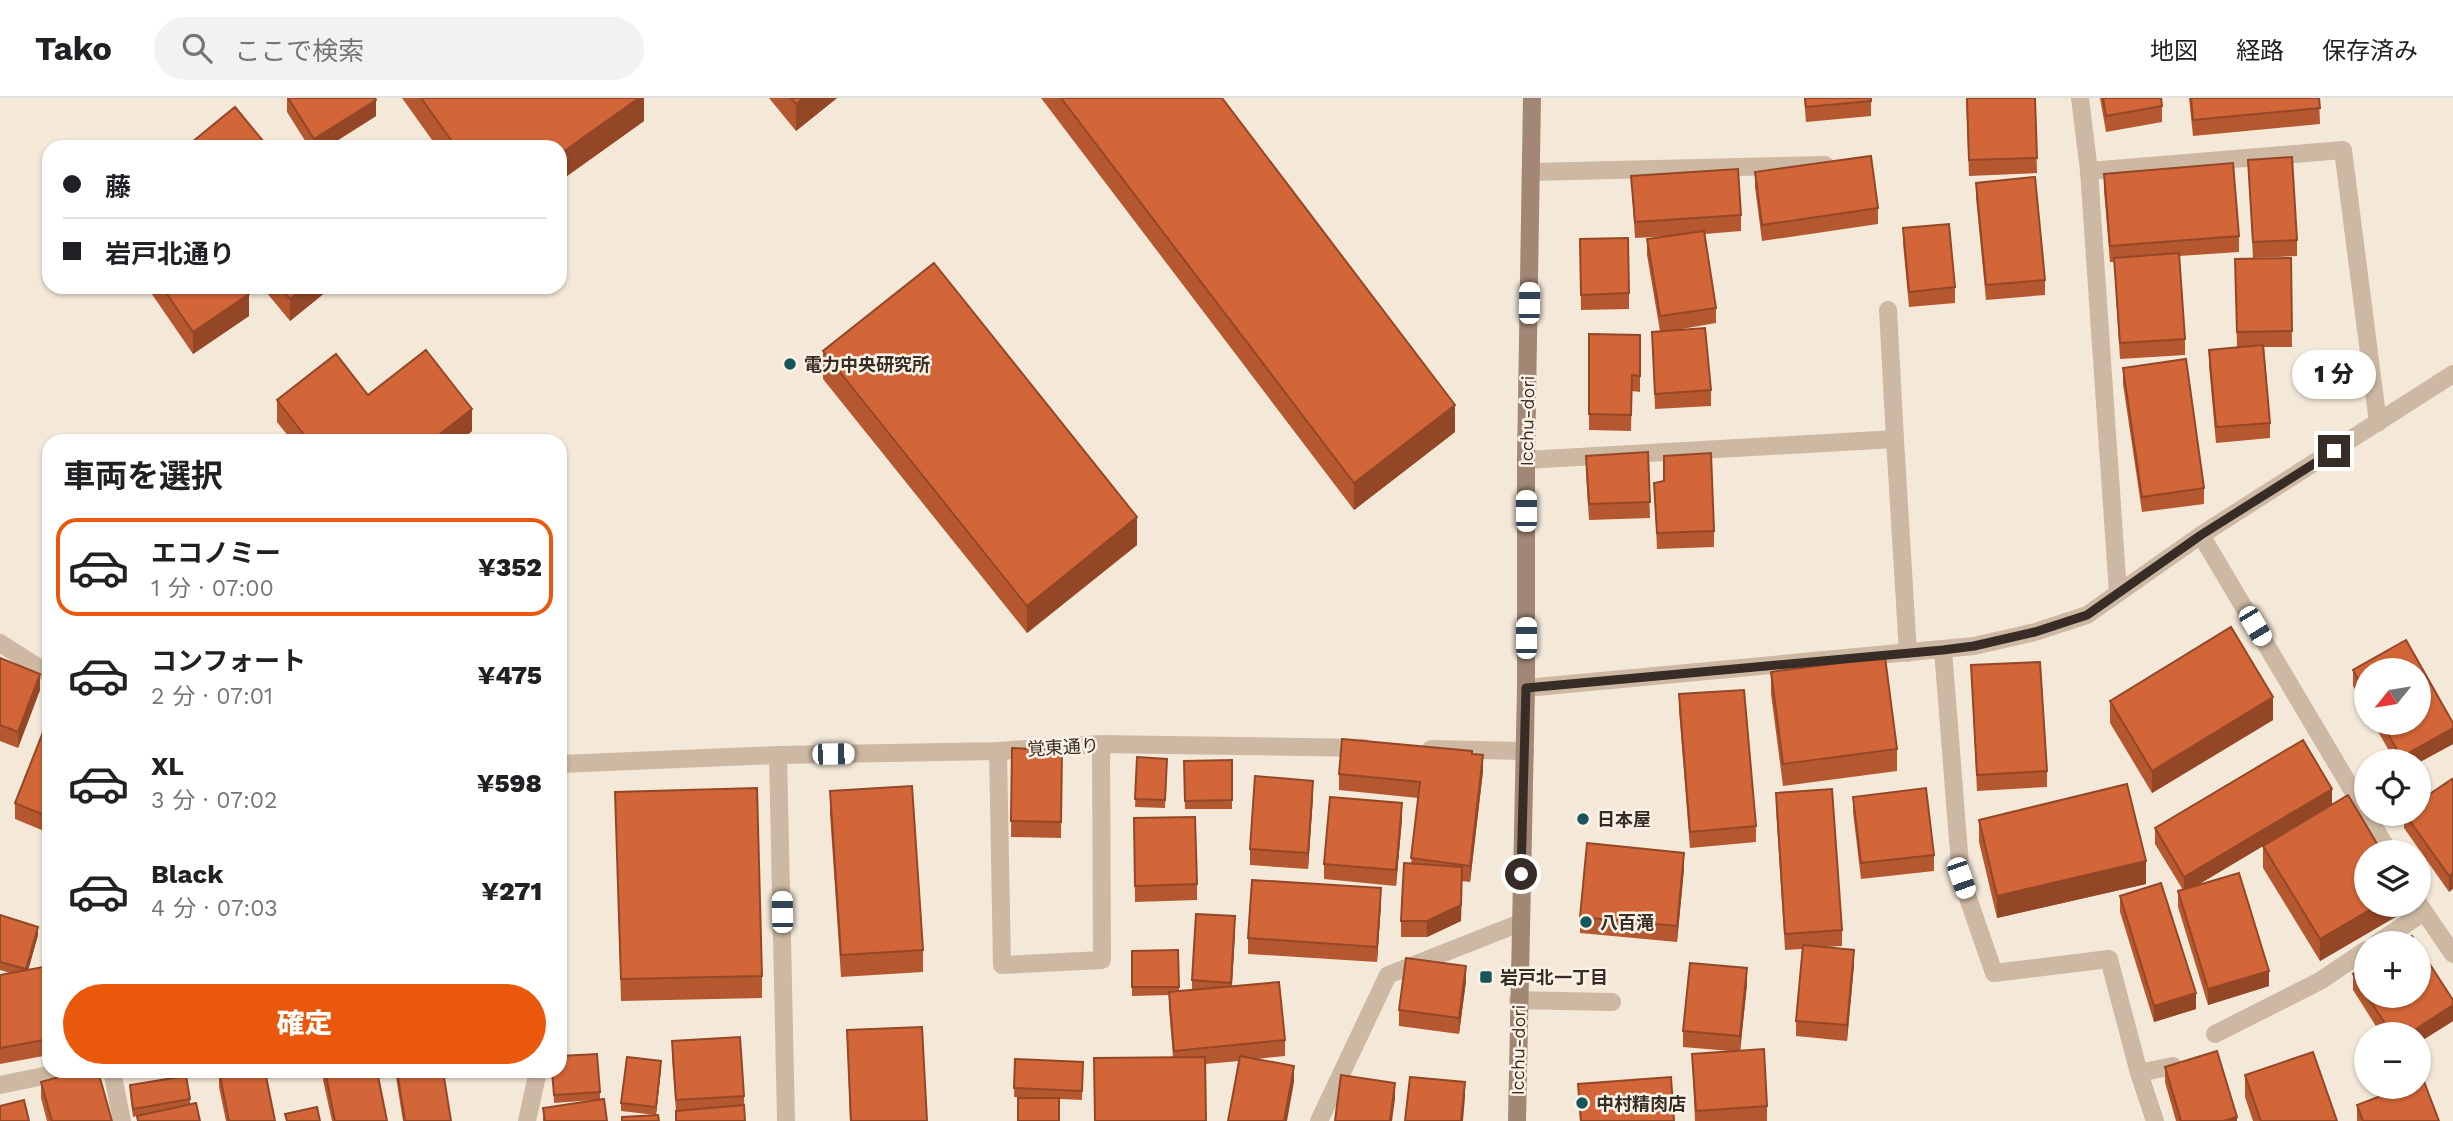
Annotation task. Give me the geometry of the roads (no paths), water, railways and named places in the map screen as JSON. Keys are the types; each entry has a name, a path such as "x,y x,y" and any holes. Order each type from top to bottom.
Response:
{"street":[{"name":"Icchu-dori","path":"1517,1121 1526,688 1526,460 1532,98"},
{"path":"2080,98 2089,171 2118,593"},
{"path":"2089,171 2343,150 2378,422"},
{"path":"1531,172 1830,165"},
{"path":"1888,310 1908,653"},
{"path":"1526,688 1974,646 2035,632 2087,615 2201,535 2453,374"},
{"path":"1526,460 1895,439"},
{"path":"2201,535 2382,840"},
{"path":"0,643 42,670"},
{"path":"1943,650 1961,878 1994,973 2109,959 2139,1073 2155,1121"},
{"path":"998,751 1002,965 1102,960 1101,744"},
{"name":"覚東通り","path":"567,764 778,755 998,751 1101,744 1388,749"},
{"path":"1415,749 1525,751"},
{"path":"778,755 786,1121"},
{"path":"2392,931 2409,917"},
{"path":"2428,917 2453,954"},
{"path":"1319,1121 1388,975 1520,923"},
{"path":"2215,1034 2320,981 2354,958"},
{"path":"1518,1000 1612,1002"},
{"path":"2139,1073 2173,1066"},
{"path":"0,1085 42,1076"},
{"path":"113,1078 122,1121"},
{"path":"527,1121 536,1078"}],"place":[{"name":"電力中央研究所","path":"790,364"},
{"name":"日本屋","path":"1583,819"},
{"name":"八百滝","path":"1586,922"},
{"name":"岩戸北一丁目","path":"1486,977"},
{"name":"中村精肉店","path":"1582,1103"}]}
